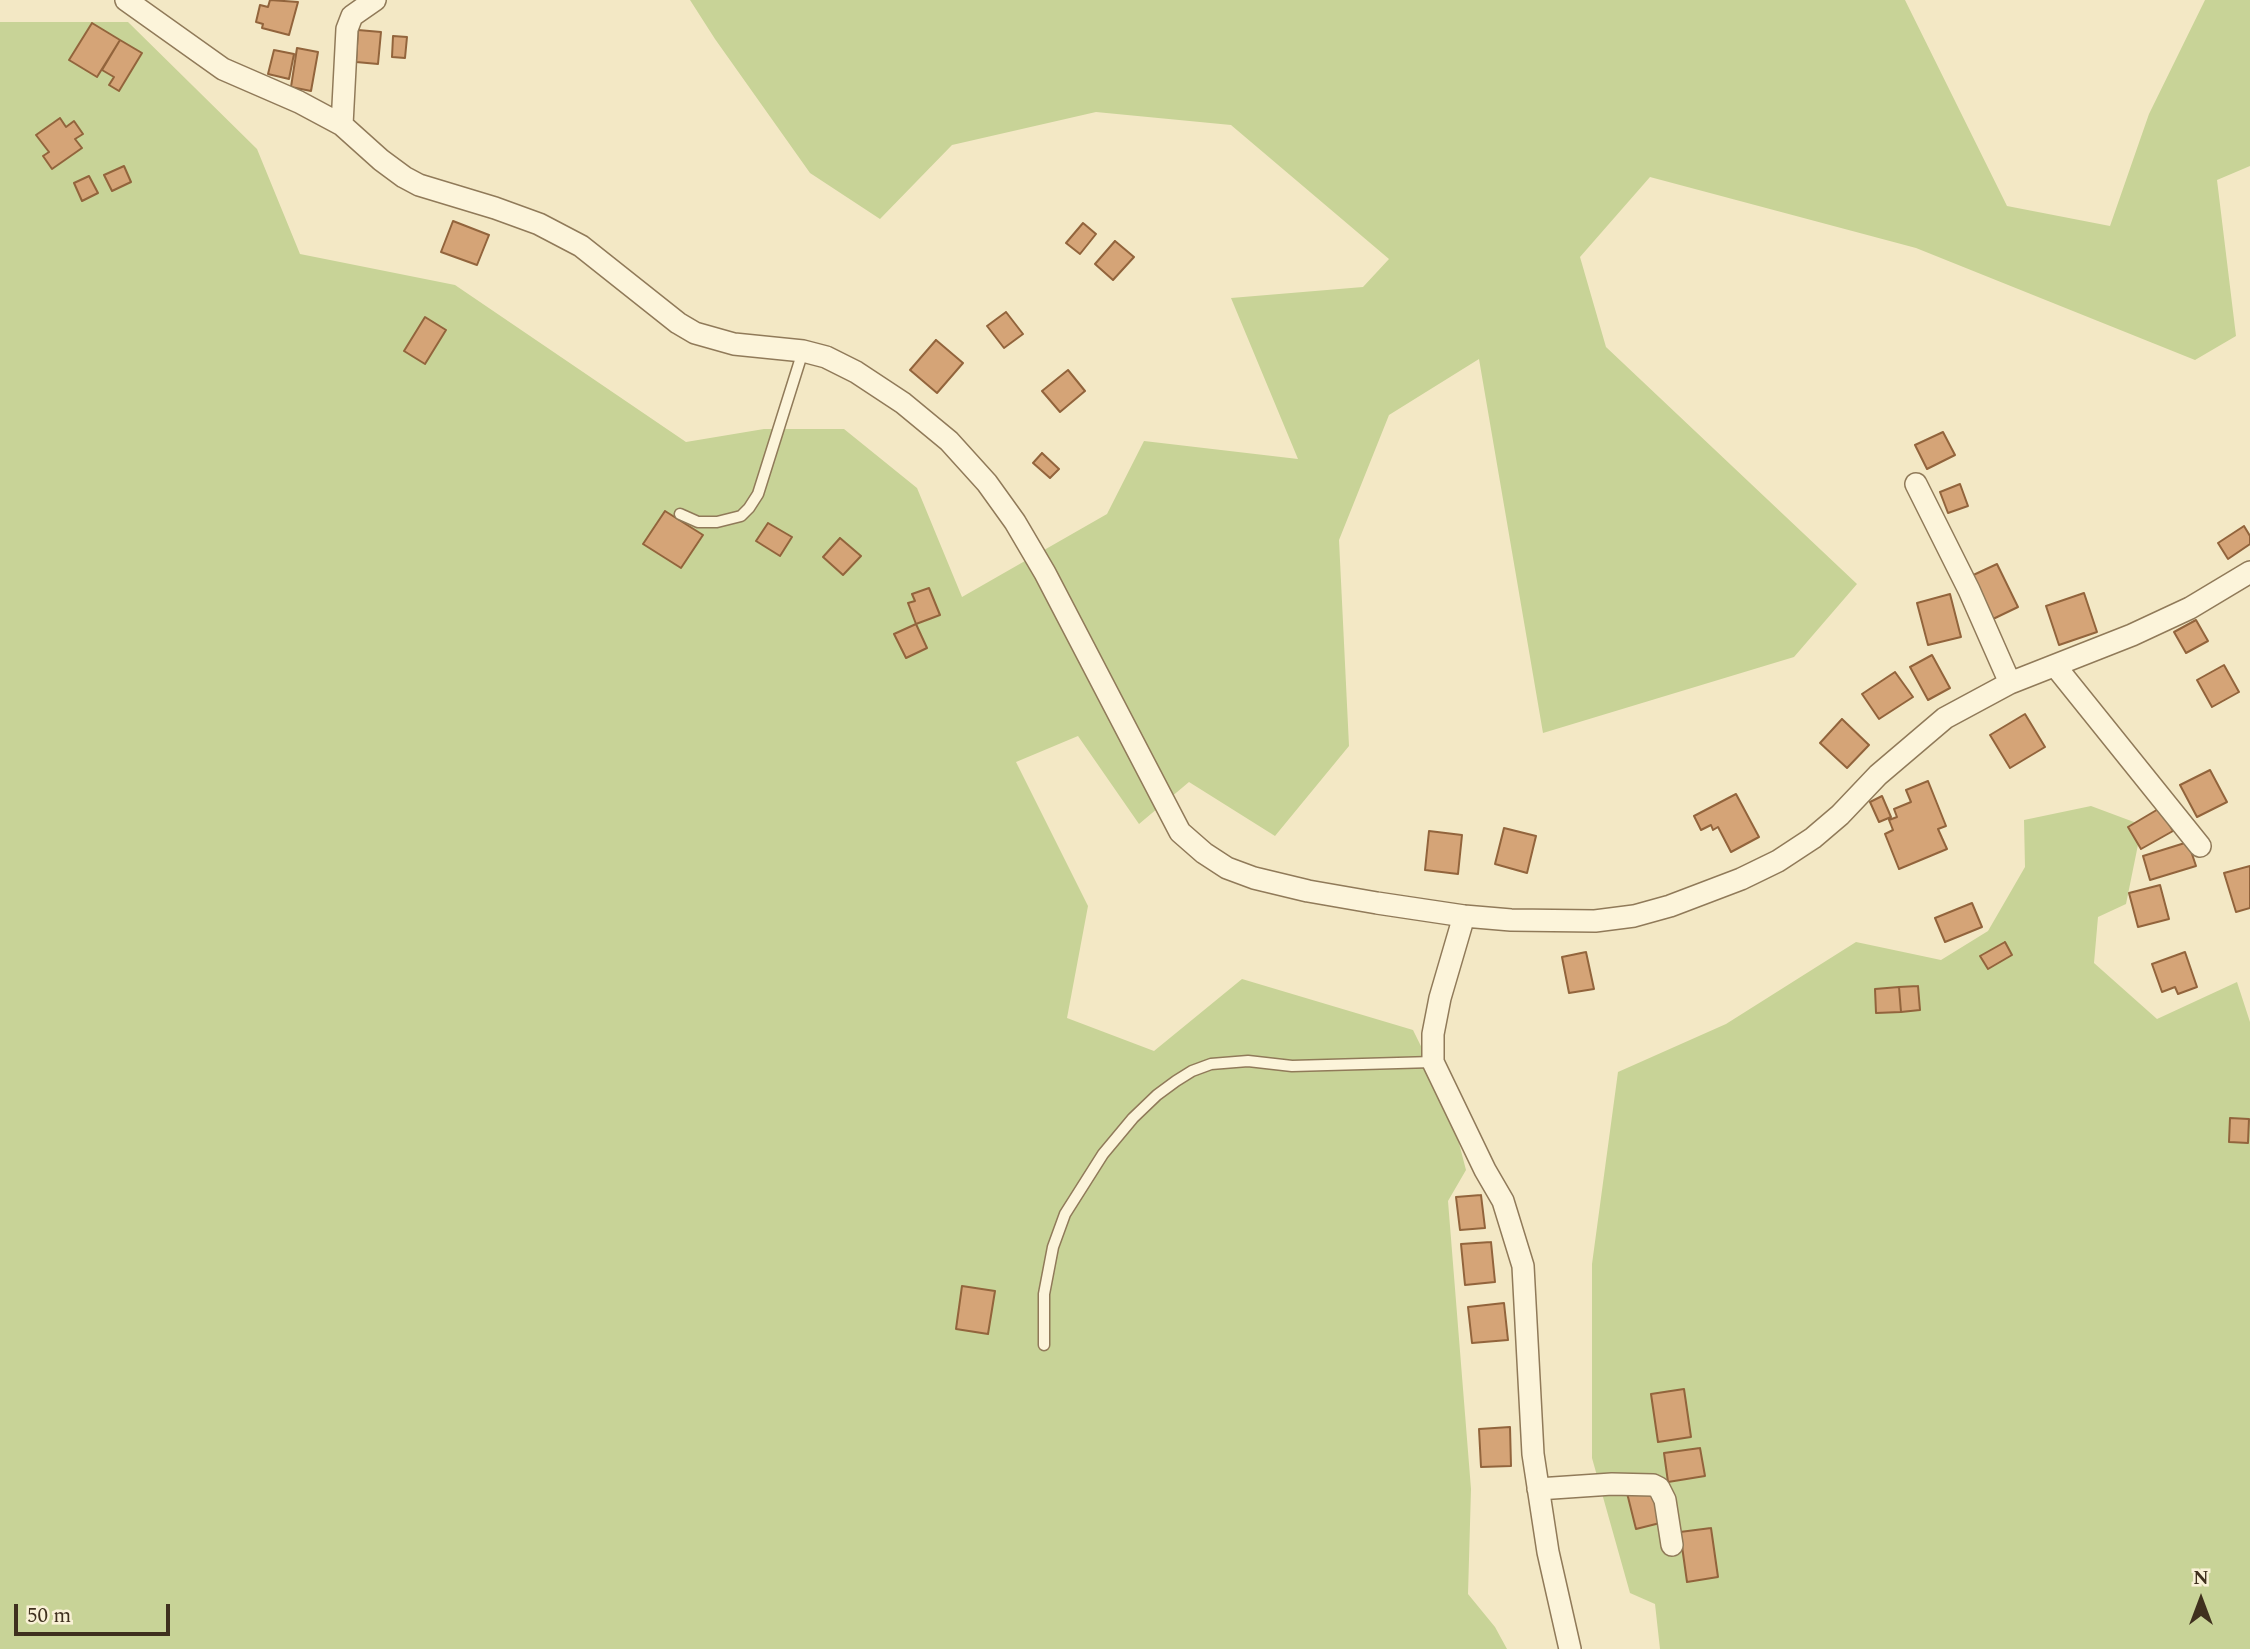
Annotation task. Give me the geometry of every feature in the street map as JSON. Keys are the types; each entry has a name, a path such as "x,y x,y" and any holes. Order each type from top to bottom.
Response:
{"street":[{"path":"126,0 223,69 299,102 342,125 381,160 419,185 540,224 581,246 678,323 695,333 734,344 803,351 826,357 856,372 903,403 949,441 987,483 1015,522 1045,573 1180,832 1227,868 1254,878 1308,891 1464,916 1550,922 1621,918 1670,906 1741,879 1778,861 1813,838 1840,815 1878,775 1945,718 2010,683 2056,667 2190,608 2250,572"},
{"path":"342,125 347,29 352,16 375,0"},
{"path":"1916,484 1969,590 2010,683"},
{"path":"2056,667 2200,846"},
{"path":"1464,916 1440,998 1433,1034 1433,1062 1485,1170 1503,1200 1523,1266 1533,1454 1548,1552 1570,1649"},
{"path":"1538,1489 1612,1484 1653,1485 1659,1488 1665,1500 1672,1545"}],"lane":[{"path":"680,514 698,522 717,522 741,516 749,508 758,494 803,351"},
{"path":"1045,1345 1045,1294 1053,1247 1065,1214 1103,1154 1133,1118 1176,1081 1192,1071 1210,1065 1248,1061 1292,1066 1433,1062"}],"green space":[{"path":"690,0 1905,0 2007,206 2110,226 2149,114 2205,0 2250,0 2250,166 2217,180 2236,336 2195,360 1916,248 1650,177 1580,257 1606,347 1857,584 1794,657 1543,733 1479,359 1389,415 1339,540 1349,746 1275,836 1189,782 1139,824 1078,736 1016,762 1088,906 1067,1018 1154,1051 1242,979 1413,1030 1448,1101 1466,1170 1448,1201 1471,1489 1468,1594 1495,1627 1507,1649 0,1649 0,22 128,22 257,149 300,254 455,285 686,442 764,429 844,429 917,488 962,597 1107,514 1144,441 1298,459 1231,298 1363,287 1389,259 1231,125 1096,112 952,145 880,219 810,173"},
{"path":"2091,806 2142,825 2126,904 2098,917 2094,963 2157,1019 2237,982 2250,1022 2250,1649 1660,1649 1655,1604 1630,1593 1592,1458 1592,1264 1618,1072 1726,1024 1856,942 1941,960 1988,931 2025,867 2024,820"}],"building":[{"path":"270,0 298,2 289,35 262,28 263,24 256,22 260,5 268,7"},
{"path":"92,23 120,40 97,77 69,60"},
{"path":"358,30 381,32 378,64 356,62"},
{"path":"393,36 407,37 405,58 392,57"},
{"path":"120,40 142,53 119,91 109,85 114,77 102,70"},
{"path":"297,48 318,52 311,91 291,87"},
{"path":"274,50 294,54 289,79 268,74"},
{"path":"60,118 66,127 74,121 83,134 75,139 82,148 52,169 43,156 49,152 36,135"},
{"path":"124,166 131,182 112,191 104,175"},
{"path":"89,176 98,193 82,201 74,183"},
{"path":"453,221 489,235 477,265 441,252"},
{"path":"1083,223 1096,234 1080,254 1066,243"},
{"path":"1115,241 1134,257 1113,280 1095,264"},
{"path":"1006,312 1023,334 1004,348 987,326"},
{"path":"425,317 446,330 425,364 404,351"},
{"path":"936,340 963,363 937,393 910,370"},
{"path":"1068,370 1085,391 1060,412 1042,391"},
{"path":"1943,432 1955,455 1927,469 1915,445"},
{"path":"1042,453 1059,469 1050,478 1033,463"},
{"path":"1960,484 1968,506 1948,513 1940,492"},
{"path":"665,511 703,535 681,568 643,544"},
{"path":"768,523 792,537 780,556 756,541"},
{"path":"2244,526 2250,536 2250,544 2228,559 2218,543"},
{"path":"840,538 861,556 843,575 823,557"},
{"path":"1997,564 2018,607 1993,619 1969,577"},
{"path":"929,588 940,615 916,624 908,603 915,601 912,594"},
{"path":"2084,593 2097,632 2059,645 2046,606"},
{"path":"1950,594 1961,637 1928,645 1917,603"},
{"path":"2196,620 2208,641 2186,653 2174,632"},
{"path":"916,624 927,648 906,658 894,634"},
{"path":"1932,655 1950,688 1928,700 1910,667"},
{"path":"2224,665 2239,692 2212,707 2197,680"},
{"path":"1895,672 1913,697 1879,719 1862,694"},
{"path":"2025,714 2045,747 2010,768 1990,735"},
{"path":"1842,719 1869,745 1847,768 1820,743"},
{"path":"2210,770 2227,802 2197,817 2180,785"},
{"path":"1928,781 1946,826 1938,829 1947,849 1899,869 1885,834 1893,830 1889,820 1897,817 1894,809 1911,802 1906,790"},
{"path":"1736,794 1759,837 1731,852 1718,827 1713,830 1711,825 1701,830 1694,816"},
{"path":"1882,796 1891,817 1879,822 1870,802"},
{"path":"2160,808 2173,831 2141,849 2128,827"},
{"path":"1504,828 1536,836 1527,873 1495,864"},
{"path":"1429,831 1462,835 1458,874 1425,870"},
{"path":"2188,842 2196,866 2150,880 2143,856"},
{"path":"2250,866 2250,908 2236,912 2224,873"},
{"path":"2160,885 2169,919 2138,927 2129,893"},
{"path":"1972,903 1982,927 1945,942 1935,918"},
{"path":"2005,942 2012,955 1988,969 1980,956"},
{"path":"1586,952 1594,989 1569,993 1562,957"},
{"path":"2185,952 2197,987 2178,994 2175,987 2162,992 2152,964"},
{"path":"1918,986 1920,1010 1901,1012 1899,987"},
{"path":"1899,987 1901,1012 1876,1013 1875,989"},
{"path":"2230,1118 2249,1119 2248,1143 2229,1142"},
{"path":"1481,1195 1485,1228 1460,1230 1456,1197"},
{"path":"1491,1242 1495,1282 1465,1285 1461,1244"},
{"path":"962,1286 995,1291 988,1334 956,1329"},
{"path":"1504,1303 1508,1340 1472,1343 1468,1307"},
{"path":"1684,1389 1691,1437 1658,1442 1651,1394"},
{"path":"1510,1427 1511,1466 1481,1467 1479,1429"},
{"path":"1700,1448 1705,1476 1668,1482 1664,1453"},
{"path":"1651,1487 1660,1523 1636,1529 1627,1493"},
{"path":"1711,1528 1718,1577 1687,1582 1680,1532"}]}
